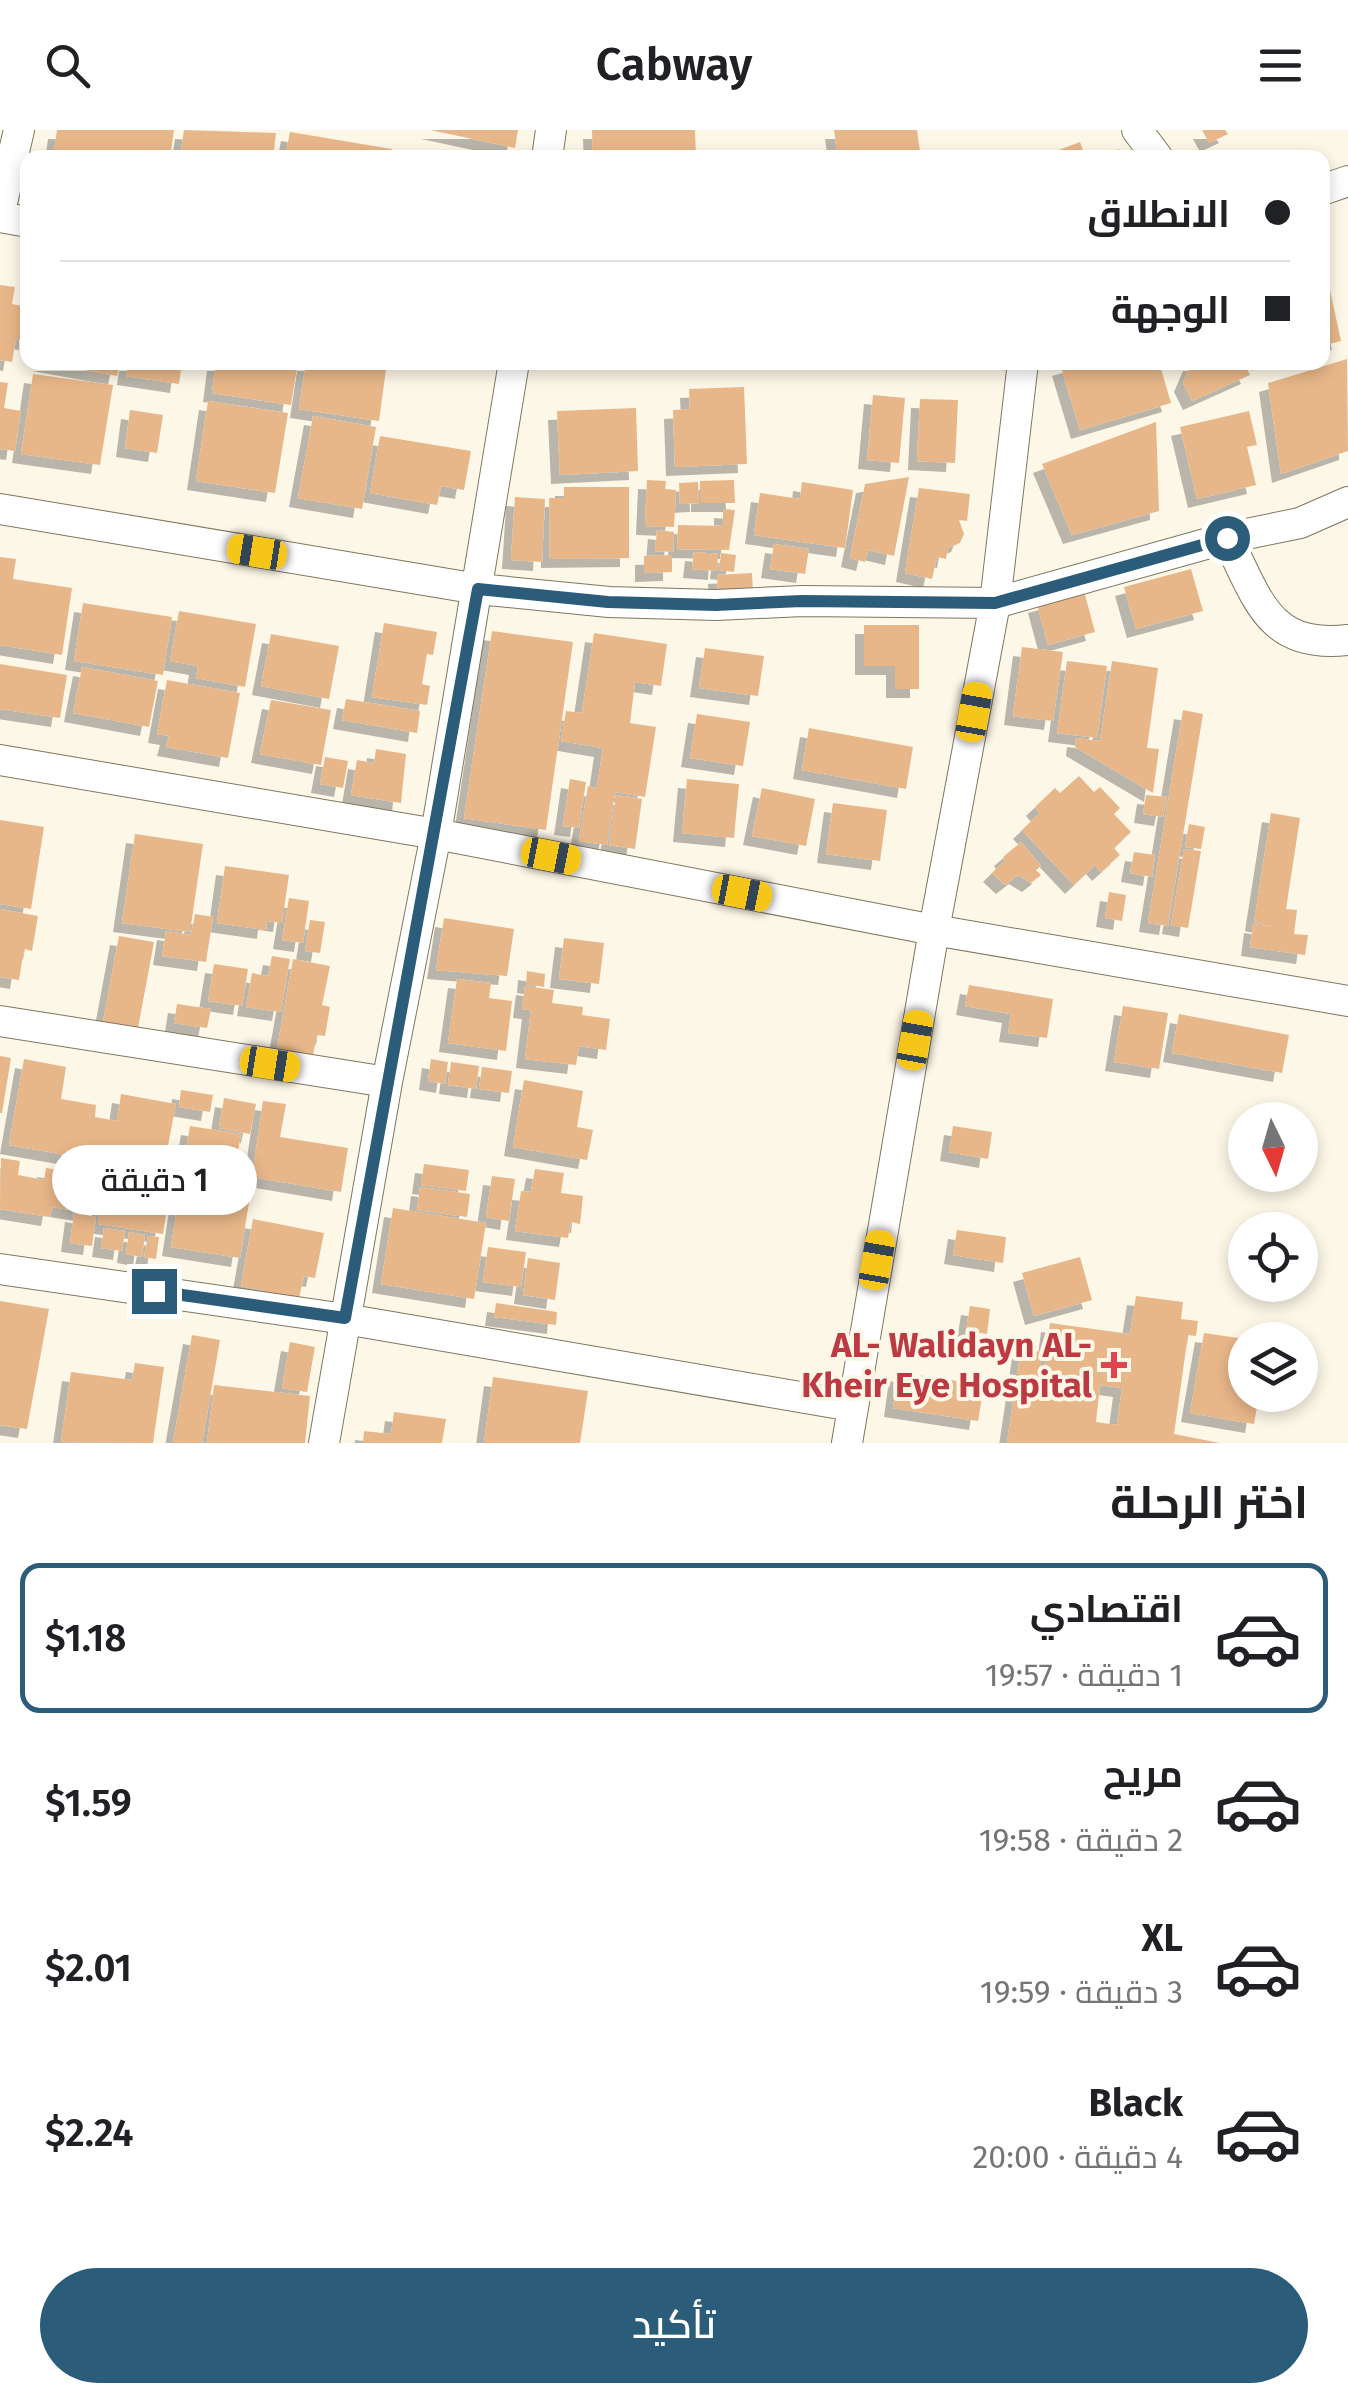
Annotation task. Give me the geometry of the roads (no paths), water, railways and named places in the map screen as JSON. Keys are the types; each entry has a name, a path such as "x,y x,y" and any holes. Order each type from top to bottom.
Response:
{"street":[{"path":"0,214 19,130"},
{"path":"324,1443 386,1082 436,834 513,370"},
{"path":"847,1443 934,930 995,603 1022,370"},
{"path":"0,509 478,589 608,602 716,605 802,601 995,603 1227,538 1300,523 1348,502"},
{"path":"1227,538 1260,602 1279,628 1303,639 1348,640"},
{"path":"0,760 436,834 934,930 1348,1001"},
{"path":"0,1021 386,1082"},
{"path":"0,1269 345,1318 852,1406"}],"place":[{"name":"AL- Walidayn AL- Kheir Eye Hospital","path":"1114,1365"}]}
